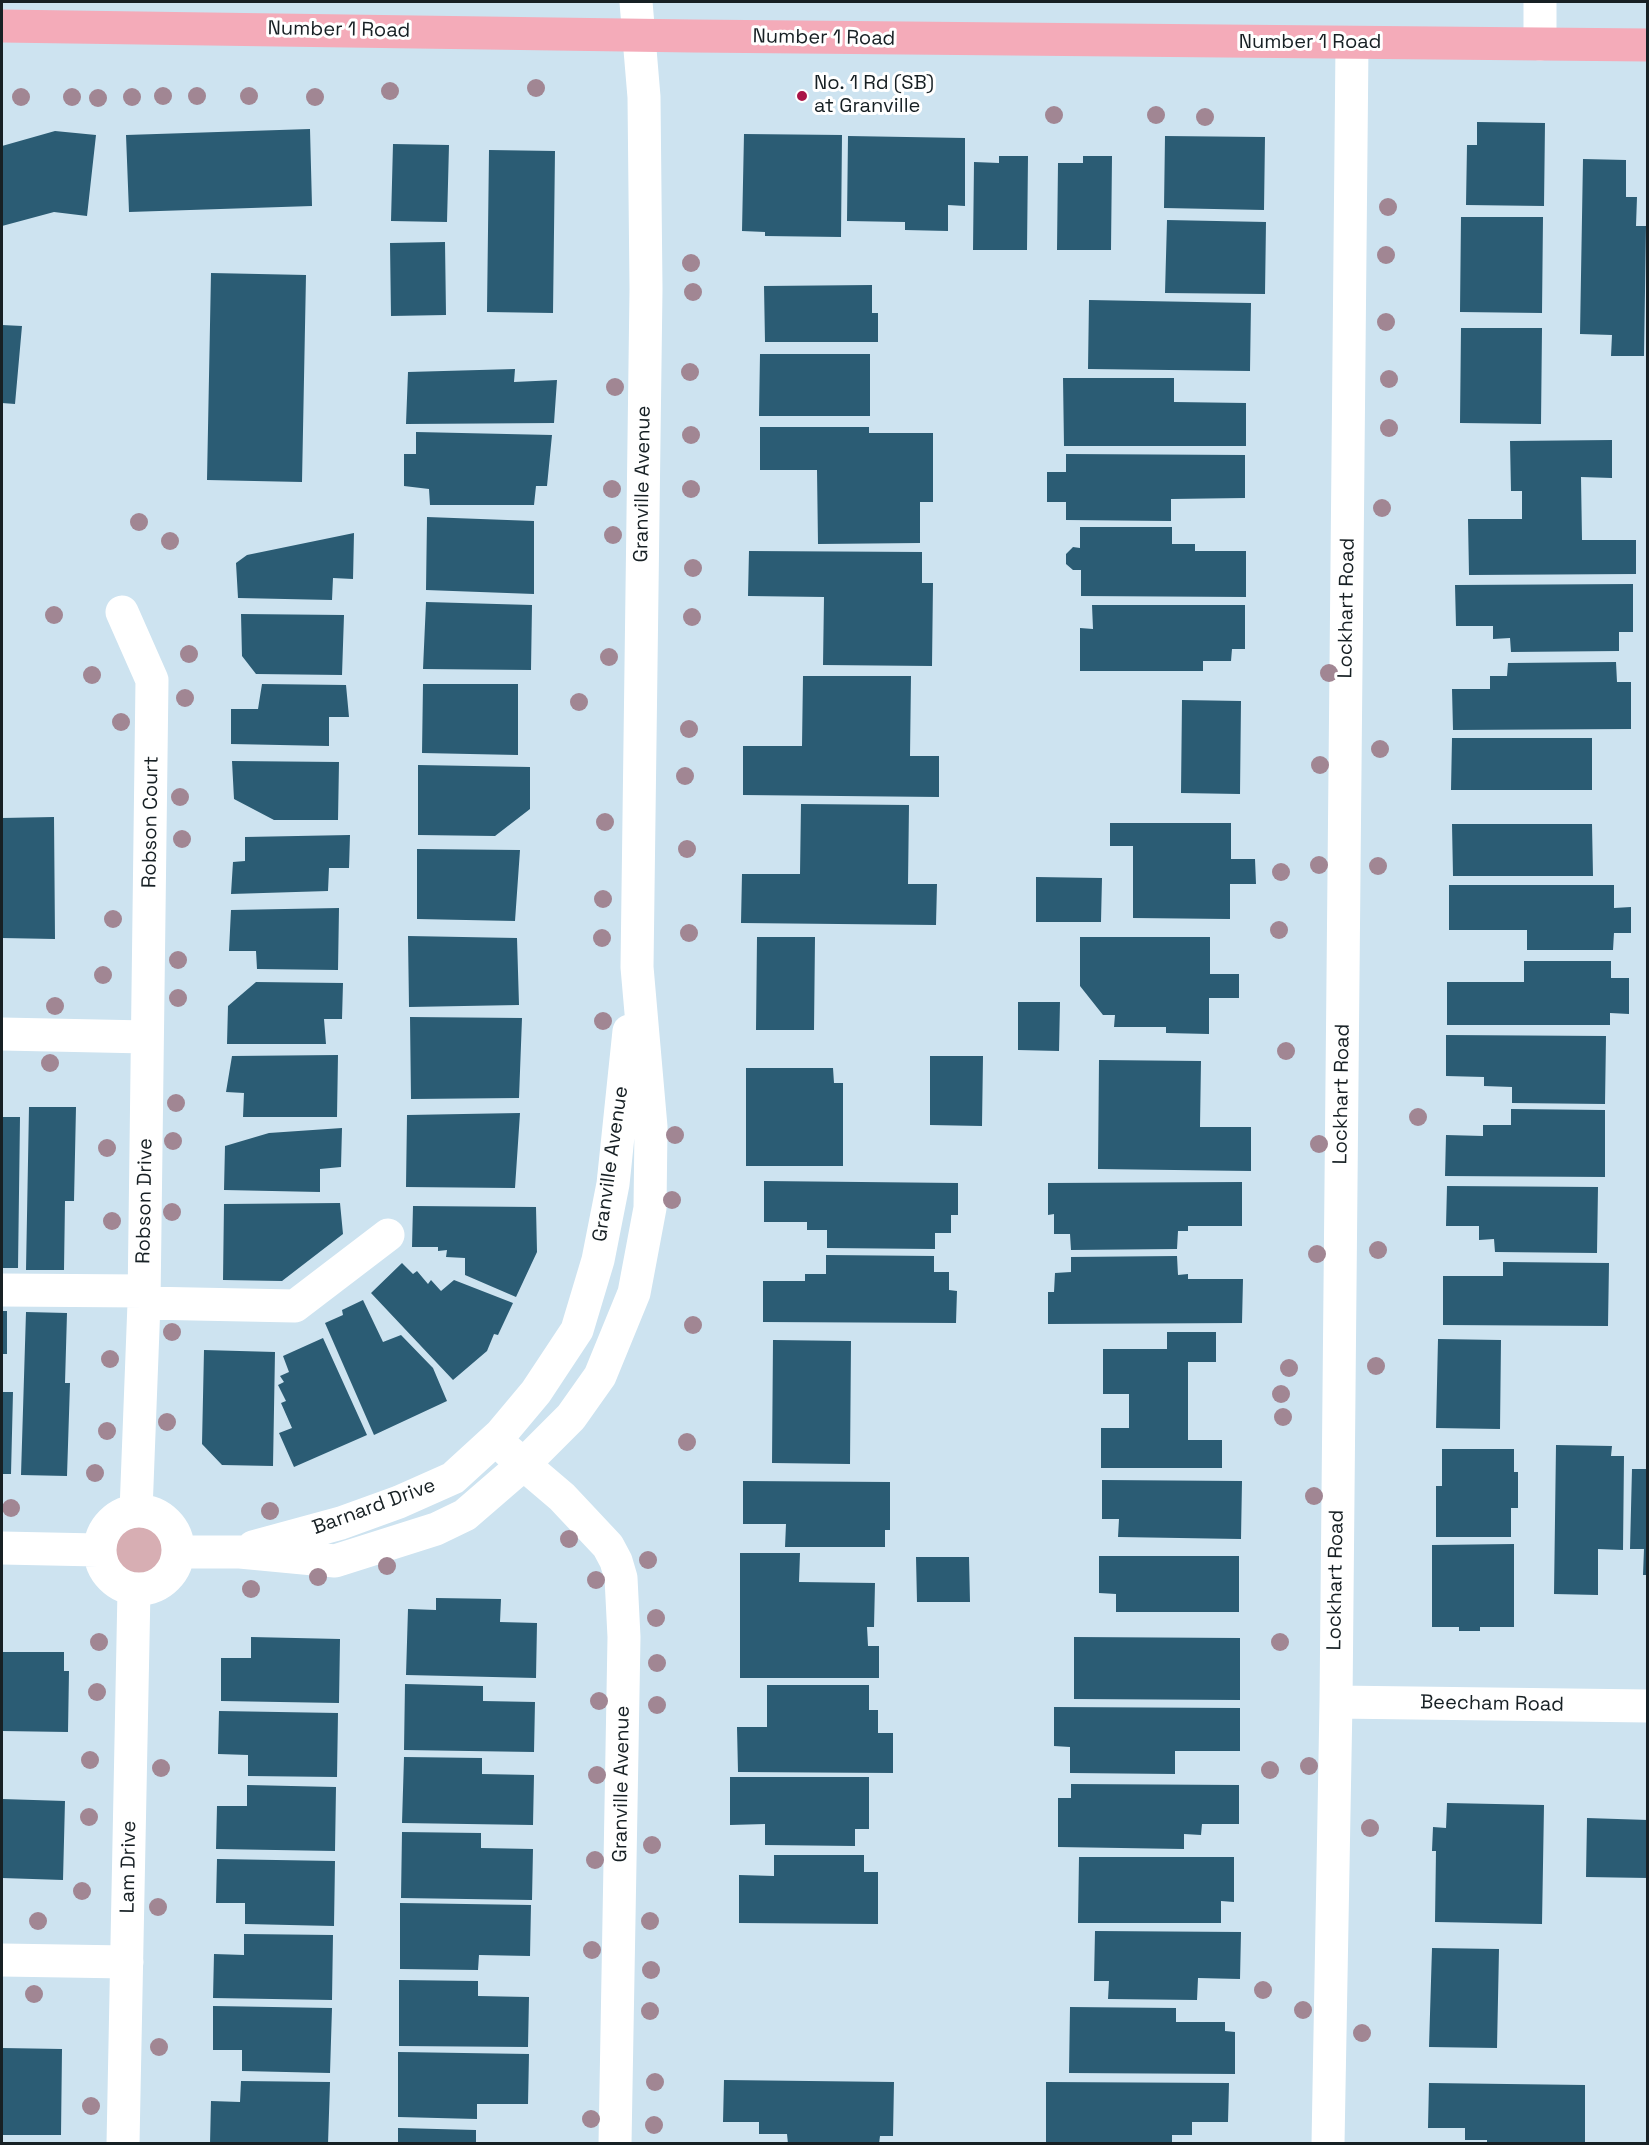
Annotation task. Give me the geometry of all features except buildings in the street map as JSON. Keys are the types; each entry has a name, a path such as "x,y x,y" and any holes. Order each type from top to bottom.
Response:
{"main road":[{"name":"Number 1 Road","path":"2,26 1352,44 1647,45"}],"street":[{"name":"Granville Avenue","path":"524,1464 571,1417 600,1376 634,1293 650,1208 651,1126 638,967 646,289 644,97 636,2"},
{"path":"1540,2 1540,44"},
{"name":"Lockhart Road","path":"1328,2144 1336,1702 1352,44"},
{"name":"Robson Court","path":"122,612 152,680 147,1037"},
{"name":"Granville Avenue","path":"615,2144 624,1637 621,1578 608,1546 562,1497 496,1439 536,1392 577,1330 597,1260 612,1184 638,967"},
{"path":"2,1034 147,1037"},
{"name":"Robson Drive","path":"136,1511 144,1297 147,1037"},
{"path":"2,1290 295,1306 388,1235"},
{"name":"Barnard Drive","path":"240,1552 341,1523 410,1497 453,1478 496,1439"},
{"name":"Barnard Drive","path":"179,1552 240,1552 335,1561 380,1549 436,1529 465,1515 524,1464"},
{"path":"136,1511 160,1516 174,1532 179,1552 172,1572 158,1586 134,1590 118,1585 103,1570 98,1550 104,1529 119,1515 136,1511"},
{"path":"2,1548 98,1550"},
{"name":"Lam Drive","path":"123,2144 134,1590"},
{"name":"Beecham Road","path":"1336,1702 1647,1706"},
{"path":"2,1960 127,1962"}],"shaded area":[{"path":"138,1519 160,1528 169,1550 160,1572 138,1581 116,1572 107,1550 116,1528"}],"place":[{"name":"No. 1 Rd (SB) at Granville","path":"802,96"}]}
